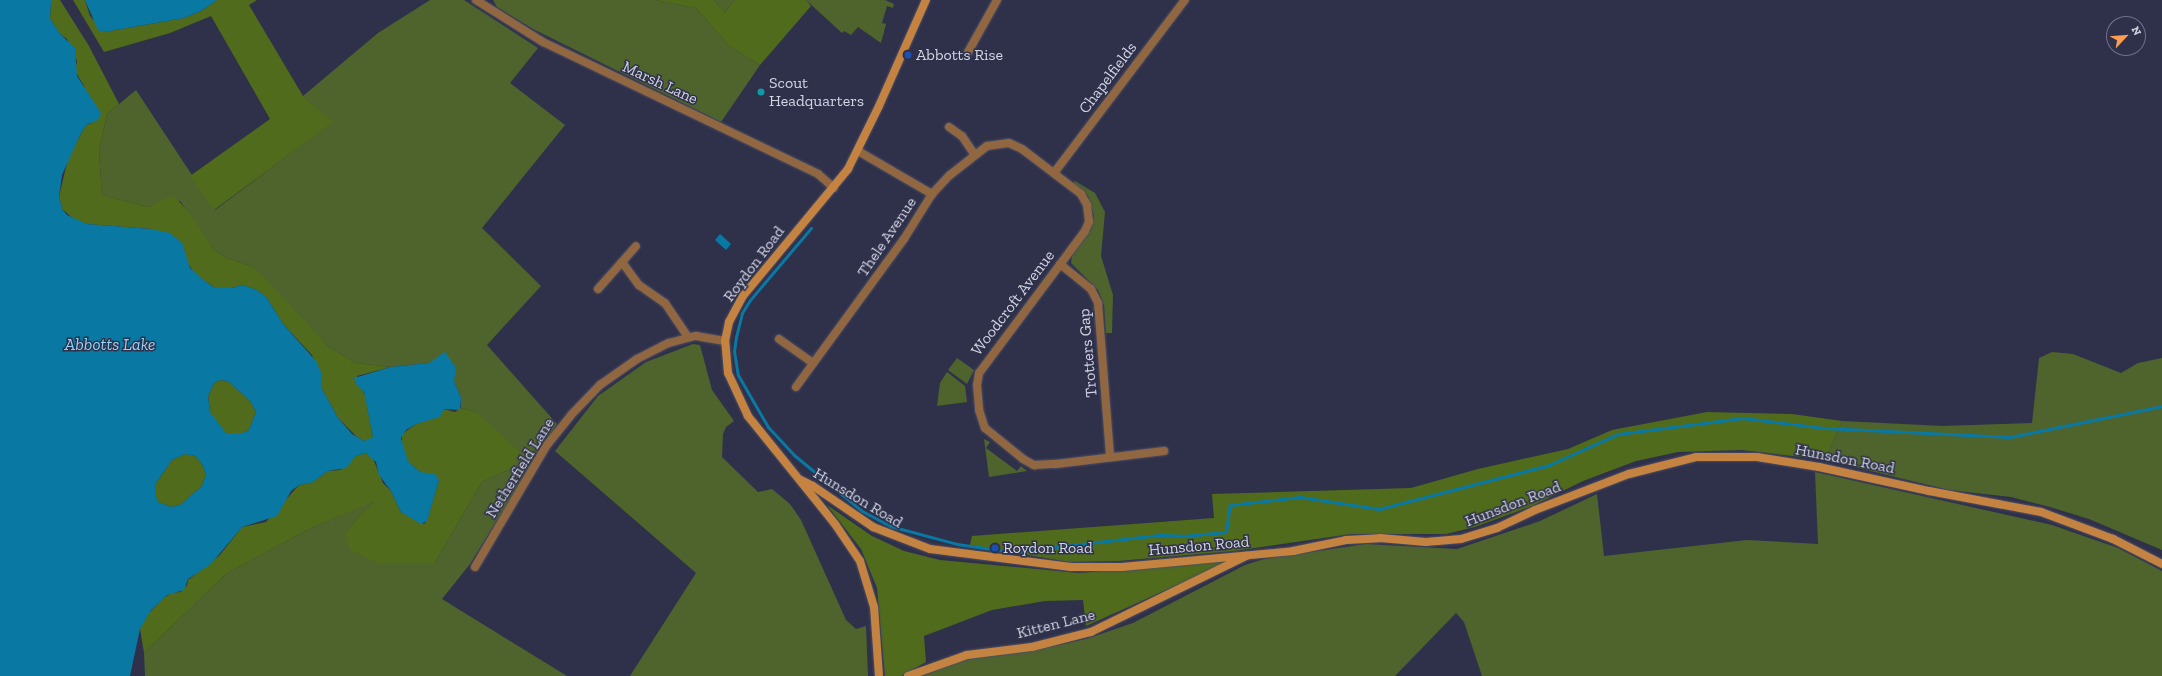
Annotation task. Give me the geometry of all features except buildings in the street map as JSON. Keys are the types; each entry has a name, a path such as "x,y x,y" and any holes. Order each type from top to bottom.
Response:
{"main road":[{"name":"Roydon Road","path":"879,676 874,607 865,573 855,551 801,480 756,429 739,401 728,373 725,341 729,322 743,296 834,188 858,151 926,0"},
{"name":"Hunsdon Road","path":"801,480 874,527 930,549 1071,567 1122,567 1293,551 1346,540 1380,538 1426,542 1461,539 1497,528 1535,510 1630,474 1696,457 1756,457 1820,467 1929,491 2041,512 2113,538 2162,564"},
{"name":"Kitten Lane","path":"908,676 967,655 1032,647 1091,632 1247,556"}],"street":[{"name":"Marsh Lane","path":"476,0 543,42 818,174 834,188"},
{"path":"967,54 997,0"},
{"name":"Chapelfields","path":"1054,173 1185,0"},
{"path":"949,127 962,136 975,154"},
{"name":"Woodcroft Avenue","path":"932,194 975,154 990,144 1009,143 1022,149 1081,194 1089,211 1089,222 1085,231 982,367 977,385 980,410 985,428 992,436 1034,465 1056,464 1110,456 1164,451"},
{"name":"Thele Avenue","path":"796,387 904,239 932,194 858,151"},
{"path":"598,289 636,246"},
{"path":"622,262 639,285 665,303 688,337"},
{"name":"Trotters Gap","path":"1060,264 1091,288 1098,303 1110,456"},
{"name":"Netherfield Lane","path":"475,566 547,445 583,401 616,372 637,359 688,337 704,336 725,341"},
{"path":"779,339 814,363"}],"green space":[{"path":"51,0 60,0 89,46 119,104 107,114 99,151 102,195 148,207 168,197 175,197 191,215 214,250 227,258 251,266 261,274 329,347 356,363 391,367 357,376 365,396 373,437 371,440 364,441 357,437 338,418 322,389 321,380 312,355 283,324 267,298 257,290 243,285 231,288 215,288 196,275 186,261 184,249 151,229 87,224 75,220 62,209 59,196 69,155 86,125 92,123 84,86 75,71 77,61 67,39 61,35 50,19"},
{"path":"73,0 85,0 90,16 104,32 184,18 201,11 217,0 257,0 249,5 303,96 333,122 214,210 190,176 270,119 211,16 170,33 104,52"},
{"path":"430,0 464,0 538,48 510,83 565,125 482,228 541,286 487,345 557,424 470,564 442,599 567,676 145,676 144,653 226,574 311,528 374,501 345,532 434,564 482,482 512,468 476,412 461,408 461,398 454,381 455,368 439,358 429,363 391,367 356,363 329,347 251,266 227,258 214,250 180,201 157,203 148,207 102,195 99,151 107,114 136,90 215,210 332,122 303,96 378,33"},
{"path":"493,0 654,0 696,8 729,46 760,65 721,122 533,29 497,7"},
{"path":"654,0 714,0 725,12 735,0 806,0 811,6 760,65 729,46 696,8"},
{"path":"714,0 735,0 725,12"},
{"path":"806,0 885,0 894,4 893,8 887,6 882,23 886,24 881,43 858,27 851,35 844,31 842,33"},
{"path":"1075,181 1095,193 1105,212 1101,256 1113,295 1112,333 1106,333 1104,305 1098,290 1071,263 1072,256 1091,229 1094,216 1088,196 1073,183"},
{"path":"693,344 700,345 712,390 734,421 726,427 723,434 722,457 758,492 772,489 790,504 801,520 846,620 856,629 866,626 868,676 630,676 696,573 555,451 598,396 646,362"},
{"path":"2052,352 2073,354 2121,373 2138,363 2162,358 2162,550 2089,519 2050,507 2011,497 1949,490 1825,460 1842,421 1943,426 2032,423 2039,358"},
{"path":"957,358 974,370 967,384 948,370"},
{"path":"947,372 965,386 967,402 937,406 940,383"},
{"path":"220,380 228,381 250,401 256,412 249,430 242,433 226,433 217,424 210,412 208,396 214,383"},
{"path":"461,408 476,412 519,451 512,468 482,482 434,564 378,563 350,550 345,532 373,502 311,528 226,574 144,653 140,629 145,617 162,599 171,593 180,592 187,585 188,580 219,556 242,527 266,522 299,485 311,483 328,471 340,470 356,456 366,453 372,456 383,483 391,491 401,512 424,524 427,520 439,480 420,472 408,461 402,447 402,434 416,424 441,414 444,409 455,412"},
{"path":"1707,412 1792,414 1842,421 1825,460 1742,450 1678,452 1636,461 1583,481 1532,506 1475,527 1446,534 1351,534 1234,551 1118,561 1069,562 970,545 972,536 1214,518 1212,494 1411,488 1478,469 1568,449 1612,430"},
{"path":"984,439 990,442 986,448 1017,471 1021,466 1027,471 989,477"},
{"path":"185,454 195,456 202,464 206,474 202,486 180,505 171,507 158,502 154,493 156,483 172,460"},
{"path":"1815,472 2052,525 2118,548 2162,571 2162,676 1482,676 1464,622 1456,613 1395,676 921,676 947,665 978,657 1036,650 1086,639 1133,623 1245,565 1264,559 1366,544 1457,549 1540,521 1597,494 1604,556 1747,540 1818,544"},
{"path":"827,505 872,536 904,551 940,560 1079,573 1224,561 1224,564 1086,626 1083,600 1045,601 992,610 924,636 926,662 901,676 885,676 877,588 861,549"}],"water":[{"name":"Abbotts Lake","path":"0,0 51,0 50,19 61,35 75,48 77,76 101,113 98,120 86,125 62,175 59,196 62,209 67,215 87,224 151,229 170,233 182,243 190,268 215,288 231,288 243,285 257,290 267,298 283,324 316,361 321,372 322,389 338,418 352,434 364,441 373,437 364,392 356,384 354,378 391,367 429,363 445,352 456,368 454,381 461,398 460,410 444,409 440,417 416,424 406,430 401,438 408,461 420,472 435,474 439,480 427,521 421,524 401,512 391,491 379,475 376,462 366,453 356,456 346,468 328,471 311,483 299,485 291,491 277,516 242,527 211,564 188,579 184,590 167,595 151,610 140,629 130,676 0,676","holes":["220,380 228,381 250,401 256,412 249,430 242,433 226,433 210,412 208,396 214,383","185,454 195,456 202,464 206,474 202,486 180,505 171,507 158,502 155,493 156,483 172,460"]},
{"path":"85,0 217,0 201,11 184,18 104,32 98,30"},
{"path":"720,234 731,244 726,250 715,240"}],"waterway":[{"path":"811,228 750,300 742,313 736,337 734,351 738,375 768,427 794,455 862,511 890,526 957,544 1012,552 1159,535 1184,536 1226,532 1230,505 1300,497 1379,509 1549,465 1618,434 1743,418 1825,428 2010,437 2162,406"}],"place":[{"name":"Abbotts Rise","path":"908,55"},
{"name":"Scout Headquarters","path":"761,92"},
{"name":"Roydon Road","path":"995,548"}]}
